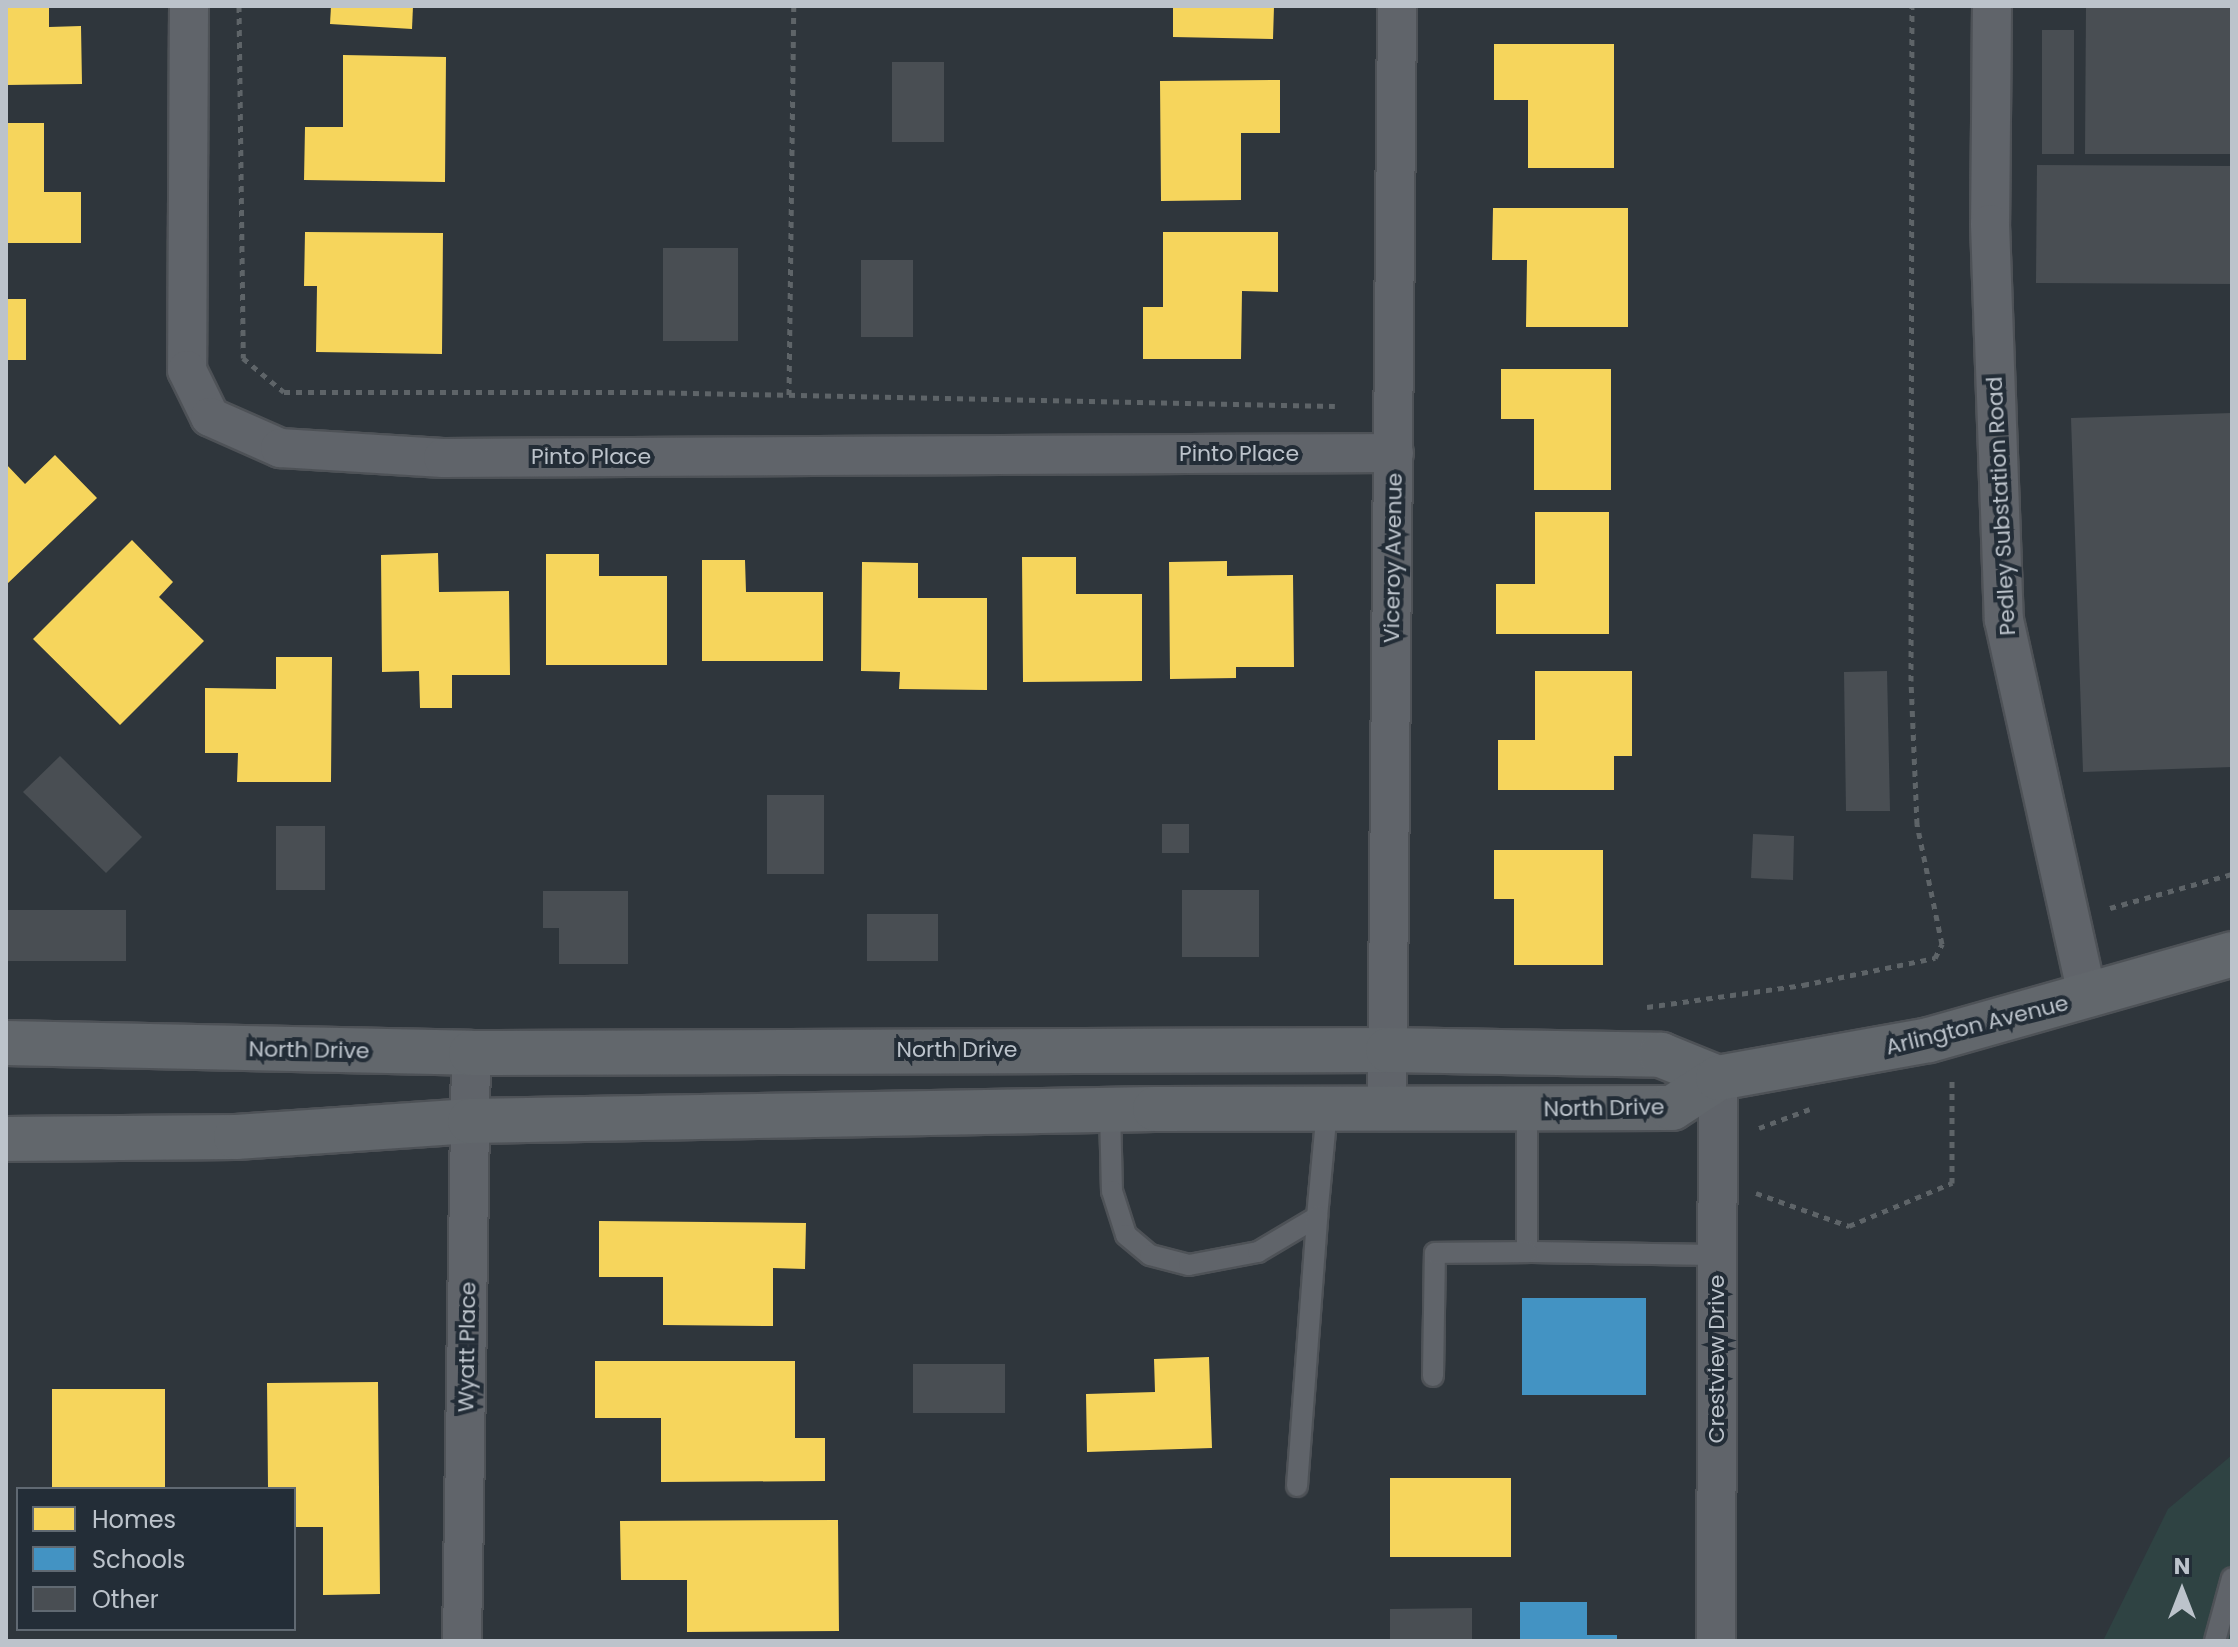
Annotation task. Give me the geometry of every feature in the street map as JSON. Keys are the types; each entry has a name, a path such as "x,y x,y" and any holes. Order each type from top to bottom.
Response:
{"main road":[{"name":"Arlington Avenue","path":"1718,1078 1952,1034 2088,998 2232,954"},
{"name":"North Drive","path":"6,1043 471,1053 1388,1050 1661,1055 1718,1078"},
{"name":"North Drive","path":"6,1139 236,1137 470,1121 1110,1110 1672,1108 1718,1078"}],"street":[{"name":"Pinto Place","path":"189,6 187,370 210,417 280,448 443,458 1394,453"},
{"name":"Viceroy Avenue","path":"1387,1110 1397,6"},
{"name":"Pedley Substation Road","path":"1992,6 1990,224 2004,620 2088,998"},
{"name":"Wyatt Place","path":"462,1641 471,1053"},
{"name":"Crestview Drive","path":"1716,1641 1718,1078"}],"lane":[{"path":"1527,1109 1527,1252"},
{"path":"1110,1110 1116,1214 1126,1235 1150,1255 1189,1265 1222,1261 1258,1252 1317,1217"},
{"path":"1297,1486 1327,1110"},
{"path":"1433,1376 1435,1253 1718,1255"},
{"path":"2215,1641 2232,1578"}],"path":[{"path":"239,6 243,358 284,392 645,392 1335,406"},
{"path":"789,395 794,6"},
{"path":"1643,1008 1803,985 1935,958 1942,944 1917,824 1911,681 1912,6"},
{"path":"2070,919 2232,874"},
{"path":"1718,1179 1849,1226 1952,1183 1952,1034"},
{"path":"1743,1134 1816,1107"}],"green space":[{"path":"2232,1455 2232,1641 2103,1641 2168,1509"}],"building: Homes":[{"path":"6,6 49,6 49,27 81,26 82,84 6,85"},
{"path":"331,6 413,6 412,29 330,24"},
{"path":"1173,6 1274,6 1273,39 1173,37"},
{"path":"1494,44 1614,44 1614,168 1528,168 1528,100 1494,100"},
{"path":"343,55 446,57 445,182 304,180 305,127 343,127"},
{"path":"1280,80 1280,133 1241,133 1241,200 1161,201 1160,81"},
{"path":"6,123 44,123 44,192 81,192 81,243 6,243"},
{"path":"1493,208 1628,208 1628,327 1526,327 1527,260 1492,260"},
{"path":"305,232 443,233 442,354 316,352 317,286 304,286"},
{"path":"1163,232 1278,232 1278,292 1242,291 1241,359 1143,359 1143,307 1163,307"},
{"path":"6,299 26,299 26,360 6,360"},
{"path":"1501,369 1611,369 1611,490 1534,490 1534,419 1501,419"},
{"path":"55,455 97,498 6,585 6,464 25,484"},
{"path":"1535,512 1609,512 1609,634 1496,634 1496,584 1535,584"},
{"path":"132,540 173,582 159,597 204,641 120,725 33,639"},
{"path":"438,553 439,592 509,591 510,675 452,675 452,708 420,708 419,671 382,672 381,555"},
{"path":"546,554 599,554 599,576 667,576 667,665 546,665"},
{"path":"1022,557 1076,557 1076,594 1142,594 1142,681 1023,682"},
{"path":"702,560 745,560 746,592 823,592 823,661 702,661"},
{"path":"1227,561 1227,576 1293,575 1294,667 1236,667 1236,678 1170,679 1169,562"},
{"path":"862,562 918,563 918,598 987,598 987,690 899,689 900,672 861,671"},
{"path":"276,657 332,657 331,782 237,782 238,753 205,753 205,688 276,689"},
{"path":"1535,671 1632,671 1632,756 1614,756 1614,790 1498,790 1498,740 1535,740"},
{"path":"1494,850 1603,850 1603,965 1514,965 1514,899 1494,899"},
{"path":"599,1221 806,1223 805,1269 773,1268 773,1326 663,1325 663,1277 599,1277"},
{"path":"1209,1357 1212,1448 1087,1452 1086,1394 1155,1392 1154,1359"},
{"path":"595,1361 795,1361 795,1438 825,1438 825,1481 661,1482 661,1418 595,1418"},
{"path":"378,1382 380,1594 323,1595 323,1527 296,1527 296,1487 268,1487 267,1383"},
{"path":"52,1389 165,1389 165,1487 52,1487"},
{"path":"1390,1478 1511,1478 1511,1557 1390,1557"},
{"path":"838,1520 839,1631 687,1632 687,1580 621,1580 620,1521"}],"building: Schools":[{"path":"1522,1298 1646,1298 1646,1395 1522,1395"},
{"path":"1520,1602 1587,1602 1587,1635 1617,1635 1617,1641 1520,1641"}],"building: Other":[{"path":"2086,6 2232,6 2232,154 2085,154"},
{"path":"2042,30 2074,30 2074,154 2042,154"},
{"path":"892,62 944,62 944,142 892,142"},
{"path":"2037,165 2232,166 2232,284 2036,283"},
{"path":"663,248 738,248 738,341 663,341"},
{"path":"861,260 913,260 913,337 861,337"},
{"path":"2232,413 2232,767 2083,772 2071,418"},
{"path":"1887,671 1890,811 1846,811 1844,672"},
{"path":"60,756 142,837 106,873 23,792"},
{"path":"767,795 824,795 824,874 767,874"},
{"path":"1162,824 1189,824 1189,853 1162,853"},
{"path":"276,826 325,826 325,890 276,890"},
{"path":"1753,834 1794,836 1793,880 1751,878"},
{"path":"1182,890 1259,890 1259,957 1182,957"},
{"path":"543,891 628,891 628,964 559,964 559,928 543,928"},
{"path":"6,910 126,910 126,961 6,961"},
{"path":"867,914 938,914 938,961 867,961"},
{"path":"913,1364 1005,1364 1005,1413 913,1413"},
{"path":"1472,1608 1472,1641 1390,1641 1390,1609"}]}
